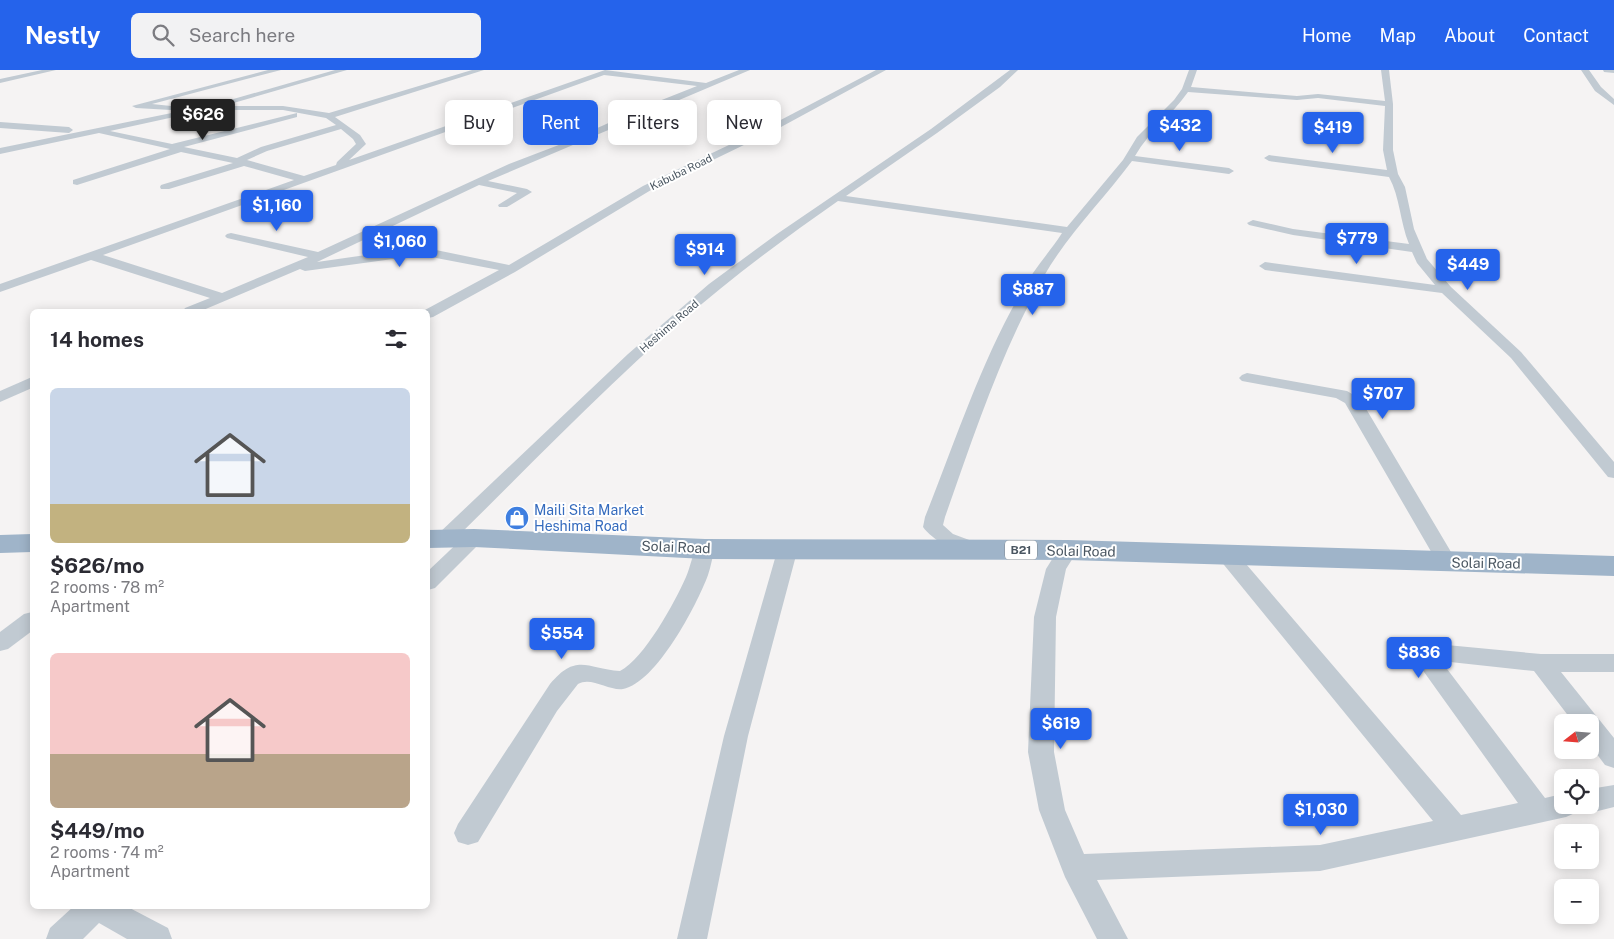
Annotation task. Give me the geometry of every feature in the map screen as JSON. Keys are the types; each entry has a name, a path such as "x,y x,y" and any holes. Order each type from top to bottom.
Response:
{"highway":[{"name":"Solai Road","path":"436,539 474,538 705,549 1068,550 1614,566"},
{"path":"0,544 30,543"}],"street":[{"path":"0,81 52,70"},
{"path":"277,70 242,76 136,106 282,108 329,116 357,137 361,144 336,169"},
{"path":"0,151 206,108 343,70"},
{"path":"329,116 480,70"},
{"path":"194,309 289,270 317,255 477,182 746,70"},
{"name":"Kabuba Road","path":"430,313 511,269 639,192 778,125 882,70"},
{"name":"Heshima Road","path":"436,539 675,319 781,236 934,131 997,85 1014,70"},
{"path":"974,549 946,538 933,527 935,517 987,380 1010,326 1039,274 1070,231 1128,158 1140,139 1177,102 1186,89 1193,70"},
{"path":"1385,70 1389,104 1388,150 1393,174 1400,187 1408,229 1421,260 1446,290 1516,355 1614,473"},
{"path":"1585,70 1598,89 1614,104"},
{"path":"1607,70 1614,71"},
{"path":"0,288 89,254 336,169 608,72 705,86"},
{"path":"402,84 438,83"},
{"path":"1186,89 1297,98 1318,96 1389,104"},
{"path":"77,182 177,148 306,112"},
{"path":"0,125 93,131 240,162 303,179"},
{"path":"166,187 240,162 264,149 343,126"},
{"path":"0,136 30,127"},
{"path":"1128,158 1229,172"},
{"path":"1269,158 1393,174"},
{"path":"477,182 527,192 503,205"},
{"path":"837,198 1070,231"},
{"path":"1253,223 1293,232 1416,249"},
{"path":"231,236 317,255"},
{"path":"289,270 415,252 431,253 511,269"},
{"path":"89,254 221,297"},
{"path":"1265,266 1446,290"},
{"path":"1248,378 1326,390 1341,394 1351,400 1357,407 1446,562"},
{"path":"0,397 30,383"},
{"path":"430,581 474,538"},
{"path":"692,939 736,736 788,548"},
{"path":"468,833 551,702 570,678 584,672 616,680 626,679 640,669 664,639 696,578 705,549"},
{"path":"1068,550 1056,569 1045,617 1041,752 1052,810 1075,868 1113,939"},
{"path":"1227,555 1456,829"},
{"path":"0,643 30,621"},
{"path":"1538,810 1428,658 1427,654 1436,652 1541,663 1614,663"},
{"path":"1541,663 1581,714"},
{"path":"1599,738 1614,757"},
{"path":"1599,799 1614,796"},
{"path":"1075,868 1320,858 1554,807"},
{"path":"61,939 93,909"},
{"path":"102,909 157,939"}],"place":[{"name":"Maili Sita Market Heshima Road","path":"517,518"}]}
